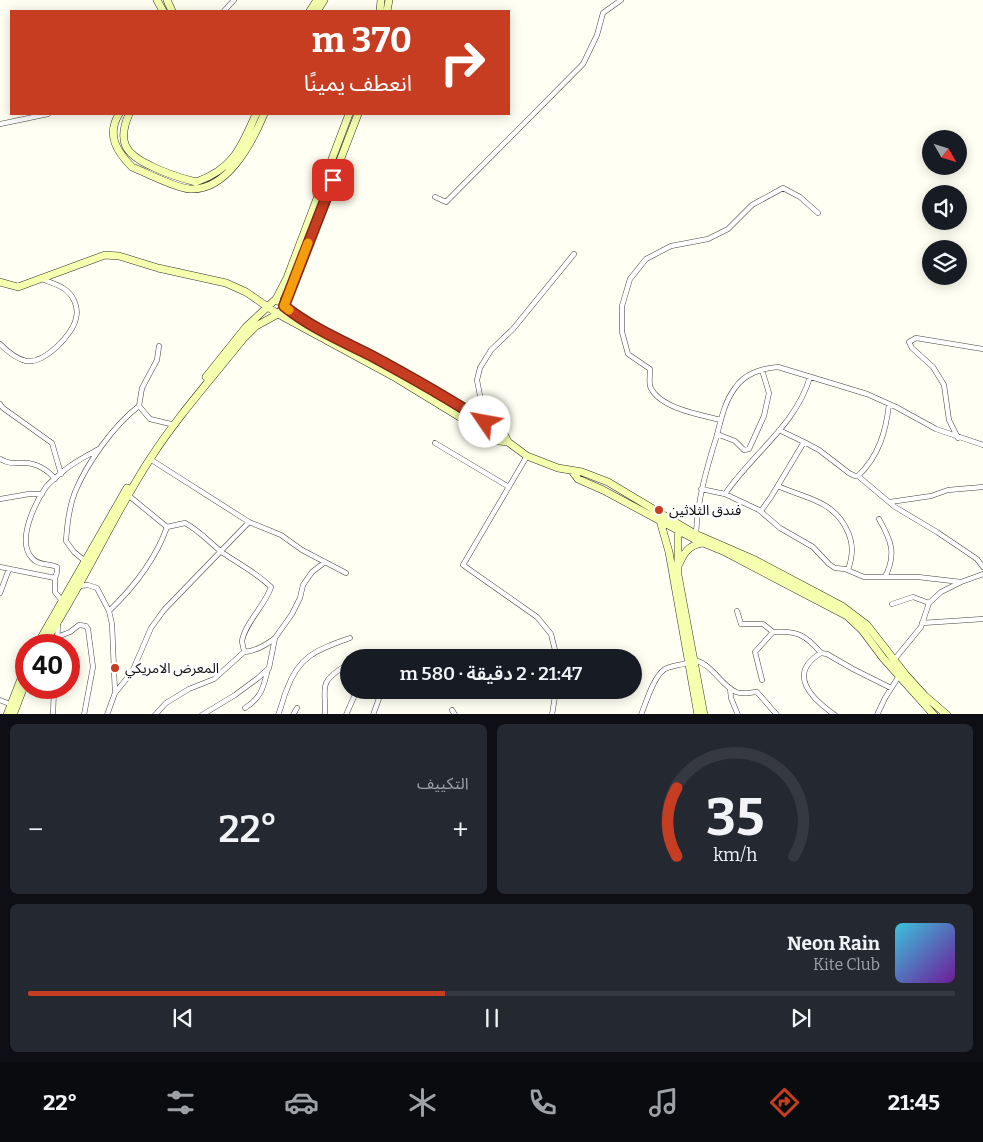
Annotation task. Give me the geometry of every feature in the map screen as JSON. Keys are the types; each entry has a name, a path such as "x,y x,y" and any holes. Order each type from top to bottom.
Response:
{"street":[{"path":"225,10 234,0"},
{"path":"435,198 446,202 583,64 597,35 603,13 621,0"},
{"path":"24,120 30,115"},
{"path":"0,124 44,115"},
{"path":"119,115 114,128 114,136 116,149 125,160 132,167 188,189 208,186 218,181 240,160 252,142 264,115"},
{"path":"129,115 124,137 125,146 130,154 137,160 162,171 196,182 221,170 235,155 245,139 256,115"},
{"path":"50,634 80,586 128,495 150,458 246,327 276,299 287,278 349,115"},
{"path":"44,634 124,492 148,455 243,338 256,326 278,314 284,306 358,115"},
{"path":"721,420 671,405 659,398 650,385 650,369 628,354 622,332 622,306 630,279 646,259 672,246 708,239 728,229 752,205 783,188 800,197 818,213"},
{"path":"485,422 477,380 480,368 492,350 513,329 574,254"},
{"path":"0,282 18,287 105,255 119,256 158,268 226,283 246,292 278,314 396,378 498,441 508,442"},
{"path":"0,344 25,361 31,361 52,353 63,341 76,320 77,307 74,299 64,288 42,279"},
{"path":"276,299 296,316 316,328 391,366 485,422 504,434 508,442 527,456 546,464 572,471 578,479 659,516 696,537 755,560 842,606 866,625 925,696 946,714"},
{"path":"958,438 949,420 944,385 933,367 912,348 909,342 916,338 983,349"},
{"path":"85,561 74,552 66,541 74,493 86,470 125,416 138,406 142,388 157,360 159,346"},
{"path":"696,537 701,489 721,420 735,388 744,378 762,370 778,367 867,394 936,429 983,445"},
{"path":"717,434 734,441 744,450 749,449 764,416 770,393 762,370"},
{"path":"725,494 779,430 804,394 810,377"},
{"path":"0,404 52,443 61,474"},
{"path":"858,476 875,456 882,440 889,404"},
{"path":"138,406 150,419 173,425"},
{"path":"779,430 820,450 850,473 858,476 894,507 937,532 977,559 983,567"},
{"path":"761,511 804,442"},
{"path":"435,443 509,487"},
{"path":"63,601 55,592 57,567 31,558 26,541 28,524 36,504 47,486 68,468 102,448"},
{"path":"527,456 463,565 537,617 551,634 555,649"},
{"path":"150,458 249,522 281,535 302,550 346,573"},
{"path":"0,459 8,464 24,462 36,465 49,471 55,479"},
{"path":"778,486 830,507 838,513 851,537 853,549 848,570"},
{"path":"890,502 932,496 948,490 983,487"},
{"path":"701,489 725,494 761,511 780,528 813,547 835,568 848,570 864,576 918,577 961,582"},
{"path":"0,498 42,494"},
{"path":"128,495 167,527"},
{"path":"659,516 669,552 691,662"},
{"path":"879,519 888,535 891,547 891,565 885,576"},
{"path":"107,714 115,693 132,672 151,628 164,610 249,522"},
{"path":"167,527 186,523 196,529 222,552 261,577 270,587 268,596 257,610 242,641 244,652"},
{"path":"109,611 125,596 145,571 161,546 167,527"},
{"path":"678,527 678,566 698,714"},
{"path":"696,537 704,543 739,559 847,616 862,630 899,676 934,714"},
{"path":"678,566 685,552 690,547 704,543"},
{"path":"155,714 166,703 189,689 214,679 244,652 263,647 275,638 292,614 300,598 303,585 312,572 325,562"},
{"path":"0,567 55,578"},
{"path":"0,593 9,569"},
{"path":"894,660 916,634 929,603 941,592 983,574"},
{"path":"80,586 88,585 98,588 109,611 112,624 115,693"},
{"path":"892,604 913,597 929,603"},
{"path":"57,634 63,601"},
{"path":"737,611 741,624 763,624 773,632 792,631 811,641 821,653"},
{"path":"922,623 983,619"},
{"path":"65,634 79,625 86,626 88,629 93,666 84,714"},
{"path":"762,680 755,652 773,632"},
{"path":"245,708 260,695 265,686 275,638"},
{"path":"278,714 291,679 305,658 318,649 350,638"},
{"path":"835,714 822,706 803,679 806,666 813,657 821,653 827,654 891,688"},
{"path":"641,714 660,674 665,669 691,662 702,662 730,688 741,693 757,692 777,714"},
{"path":"202,714 242,689 269,668"},
{"path":"324,714 324,687 327,680 340,670"},
{"path":"877,714 899,676"},
{"path":"730,688 731,698 738,714"},
{"path":"13,714 15,699"},
{"path":"7,714 16,699"},
{"path":"53,714 54,699"},
{"path":"346,714 353,699"},
{"path":"373,714 379,699"},
{"path":"552,714 554,699"},
{"path":"0,700 13,705"},
{"path":"293,714 297,708"}],"slow traffic":[{"path":"289,310 284,306 308,243"}],"place":[{"name":"فندق الثلاثين","path":"659,510"},
{"name":"المعرض الامريكي","path":"115,668"}],"route":[{"path":"333,180 284,306 316,328 391,366 485,422"}]}
